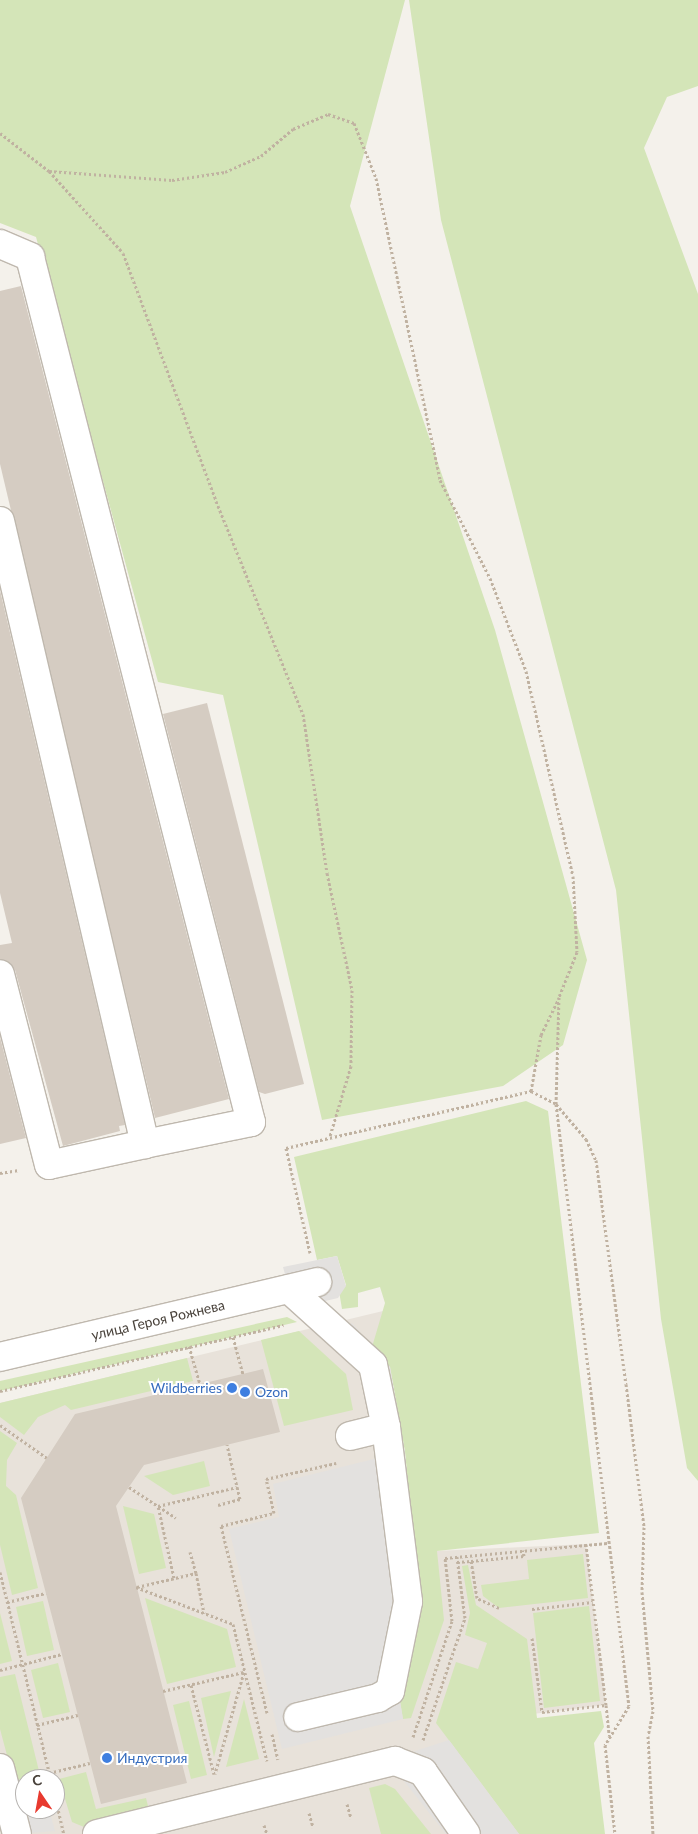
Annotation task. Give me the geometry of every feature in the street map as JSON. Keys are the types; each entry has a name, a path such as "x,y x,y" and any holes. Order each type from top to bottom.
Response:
{"street":[{"path":"0,244 30,257 251,1122 48,1165 0,974"},
{"path":"0,521 146,1144"},
{"name":"улица Героя Рожнева","path":"0,1357 316,1282"},
{"path":"289,1289 373,1365 386,1427 408,1602 393,1684 378,1698 298,1717"},
{"path":"346,1449 386,1427"},
{"path":"97,1834 221,1804 278,1781 404,1763 423,1772 466,1834"},
{"path":"0,1768 17,1834"}],"path":[{"path":"48,171 172,180 225,172 261,156 292,129 328,114 354,123 376,178 440,480 490,578 526,671 552,781 578,913 577,952 541,1035 531,1091"},
{"path":"0,133 48,171 123,253 216,501 303,714 327,873 352,990 351,1066 330,1137"},
{"path":"559,997 556,1104 628,1706 605,1745 615,1834"},
{"path":"316,1282 286,1148 531,1091 556,1104 586,1139 596,1160 644,1527 642,1592 653,1711 648,1752 654,1834"},
{"path":"181,1315 200,1384"},
{"path":"0,1391 321,1316"},
{"path":"233,1337 243,1374"},
{"path":"0,1425 47,1458"},
{"path":"218,1505 240,1499 227,1445"},
{"path":"278,1781 221,1526 274,1513 266,1479 346,1449"},
{"path":"129,1487 176,1518"},
{"path":"158,1506 237,1487"},
{"path":"158,1506 174,1578"},
{"path":"586,1544 610,1737"},
{"path":"458,1562 524,1556 523,1550"},
{"path":"190,1552 204,1613"},
{"path":"422,1740 465,1618 457,1557"},
{"path":"471,1561 477,1598 499,1608"},
{"path":"0,1572 48,1769"},
{"path":"196,1573 136,1587 233,1624 244,1672 278,1781"},
{"path":"7,1602 46,1593"},
{"path":"532,1608 593,1602"},
{"path":"532,1638 542,1712 606,1705"},
{"path":"0,1670 62,1654"},
{"path":"163,1691 244,1672"},
{"path":"214,1777 244,1672"},
{"path":"191,1685 221,1804"},
{"path":"37,1725 78,1715"},
{"path":"65,1769 90,1763"},
{"path":"60,1819 64,1834"}],"shaded area":[{"path":"337,1256 346,1286 338,1298 321,1302 316,1283 289,1289 283,1267"},
{"path":"383,1311 415,1552 586,1544 606,1705 507,1717 525,1834 0,1834 0,1403"},
{"path":"352,1323 390,1367 405,1452 420,1610 399,1695 403,1719 282,1749 229,1529 279,1517 273,1484 390,1455 378,1382 340,1333"},
{"path":"449,1740 519,1834 446,1834 403,1780 423,1772 409,1753"},
{"path":"4,1785 15,1785 15,1819 52,1819 55,1831 17,1834"}],"green space":[{"path":"0,0 405,0 350,206 495,630 587,960 563,1045 503,1086 322,1120 223,695 158,682 36,237 0,223"},
{"path":"409,0 698,0 698,86 667,97 644,148 698,294 698,1481 687,1468 661,1319 616,890 441,220"},
{"path":"526,1101 548,1111 599,1533 437,1551 444,1620 411,1718 403,1719 399,1695 420,1610 405,1452 390,1367 372,1347 385,1303 380,1287 358,1293 358,1307 342,1309 339,1291 346,1285 337,1256 317,1260 294,1157"},
{"path":"287,1317 297,1322 0,1391 0,1381"},
{"path":"299,1331 346,1374 353,1410 284,1426 261,1340"},
{"path":"187,1358 193,1381 71,1410 65,1405 38,1417 24,1435 0,1417 0,1403"},
{"path":"0,1431 17,1443 7,1460 6,1486 16,1495 38,1588 12,1595 0,1545"},
{"path":"204,1461 210,1486 173,1495 144,1476"},
{"path":"123,1506 154,1514 166,1568 139,1574"},
{"path":"583,1554 588,1598 499,1608 483,1596 481,1585 529,1579 527,1560"},
{"path":"468,1565 476,1605 527,1639 537,1718 601,1711 604,1727 594,1743 605,1834 519,1834 436,1723 456,1662 478,1669 487,1643 465,1635 470,1613 462,1566"},
{"path":"145,1598 227,1629 236,1667 167,1684"},
{"path":"43,1601 54,1650 27,1656 16,1607"},
{"path":"589,1606 600,1701 544,1708 533,1613"},
{"path":"0,1613 12,1661 0,1664"},
{"path":"58,1663 70,1712 43,1718 31,1670"},
{"path":"15,1674 39,1769 15,1769 15,1776 12,1774 0,1729 0,1677"},
{"path":"231,1691 214,1757 201,1698"},
{"path":"244,1699 259,1759 226,1767"},
{"path":"189,1701 207,1775 191,1779 173,1705"},
{"path":"86,1772 96,1809 146,1798 149,1810 84,1827 72,1822 65,1799 65,1777"},
{"path":"385,1784 395,1789 431,1834 381,1834 369,1788"}],"building":[{"path":"21,286 229,1099 155,1118 0,464 0,291"},
{"path":"0,590 125,1125 119,1126 120,1131 63,1146 15,970 0,959 0,945 12,943 0,893"},
{"path":"207,703 304,1084 265,1094 259,1092 163,714"},
{"path":"0,1037 26,1138 0,1144"},
{"path":"263,1369 280,1432 144,1465 116,1506 187,1783 101,1804 21,1498 75,1414"}],"place":[{"name":"Wildberries","path":"232,1388"},
{"name":"Ozon","path":"245,1392"},
{"name":"Индустрия","path":"107,1758"}]}
